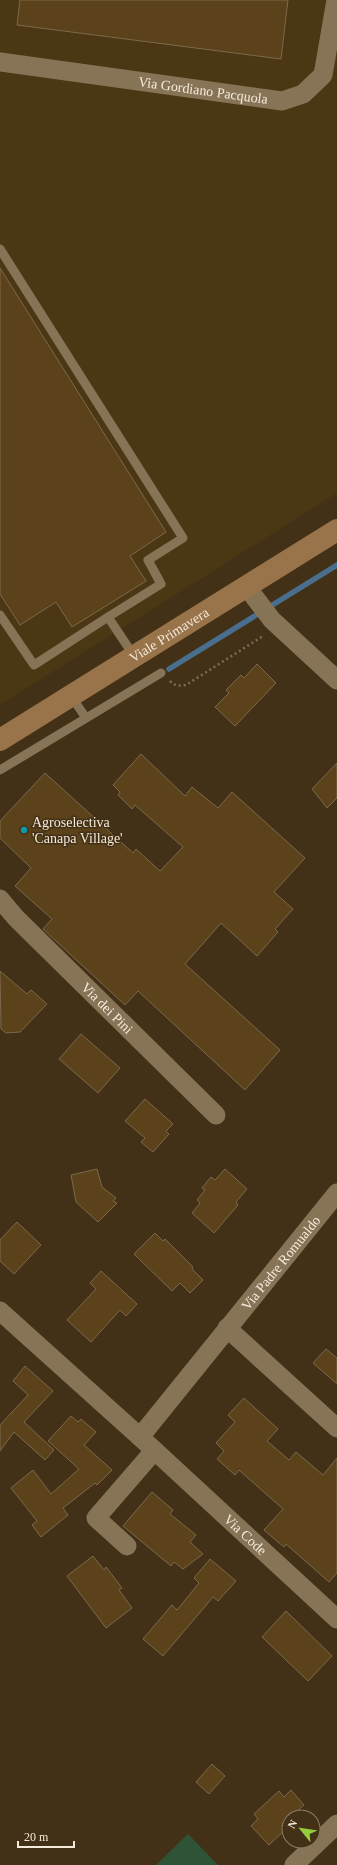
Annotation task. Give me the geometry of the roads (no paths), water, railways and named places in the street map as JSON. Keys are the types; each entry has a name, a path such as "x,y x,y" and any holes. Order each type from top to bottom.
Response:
{"main road":[{"name":"Viale Primavera","path":"0,740 134,656 250,591 337,530"}],"street":[{"name":"Via Gordiano Pacquola","path":"0,62 282,101 303,94 322,75 336,0"},
{"path":"250,591 274,621 337,680"},
{"name":"Via dei Pini","path":"0,899 16,918 216,1116"},
{"name":"Via Padre Romualdo","path":"140,1437 227,1328 336,1197"},
{"name":"Via Code","path":"0,1311 337,1618"},
{"path":"227,1328 337,1428"},
{"path":"128,1546 96,1518 154,1451"},
{"path":"294,1865 337,1824"}],"lane":[{"path":"0,249 183,538 148,560 161,584 34,665 0,615"},
{"path":"108,617 134,656"},
{"path":"0,770 161,673"},
{"path":"70,696 86,718"}],"waterway":[{"path":"169,669 337,565"}],"place":[{"name":"Agroselectiva 'Canapa Village'","path":"24,830"}]}
